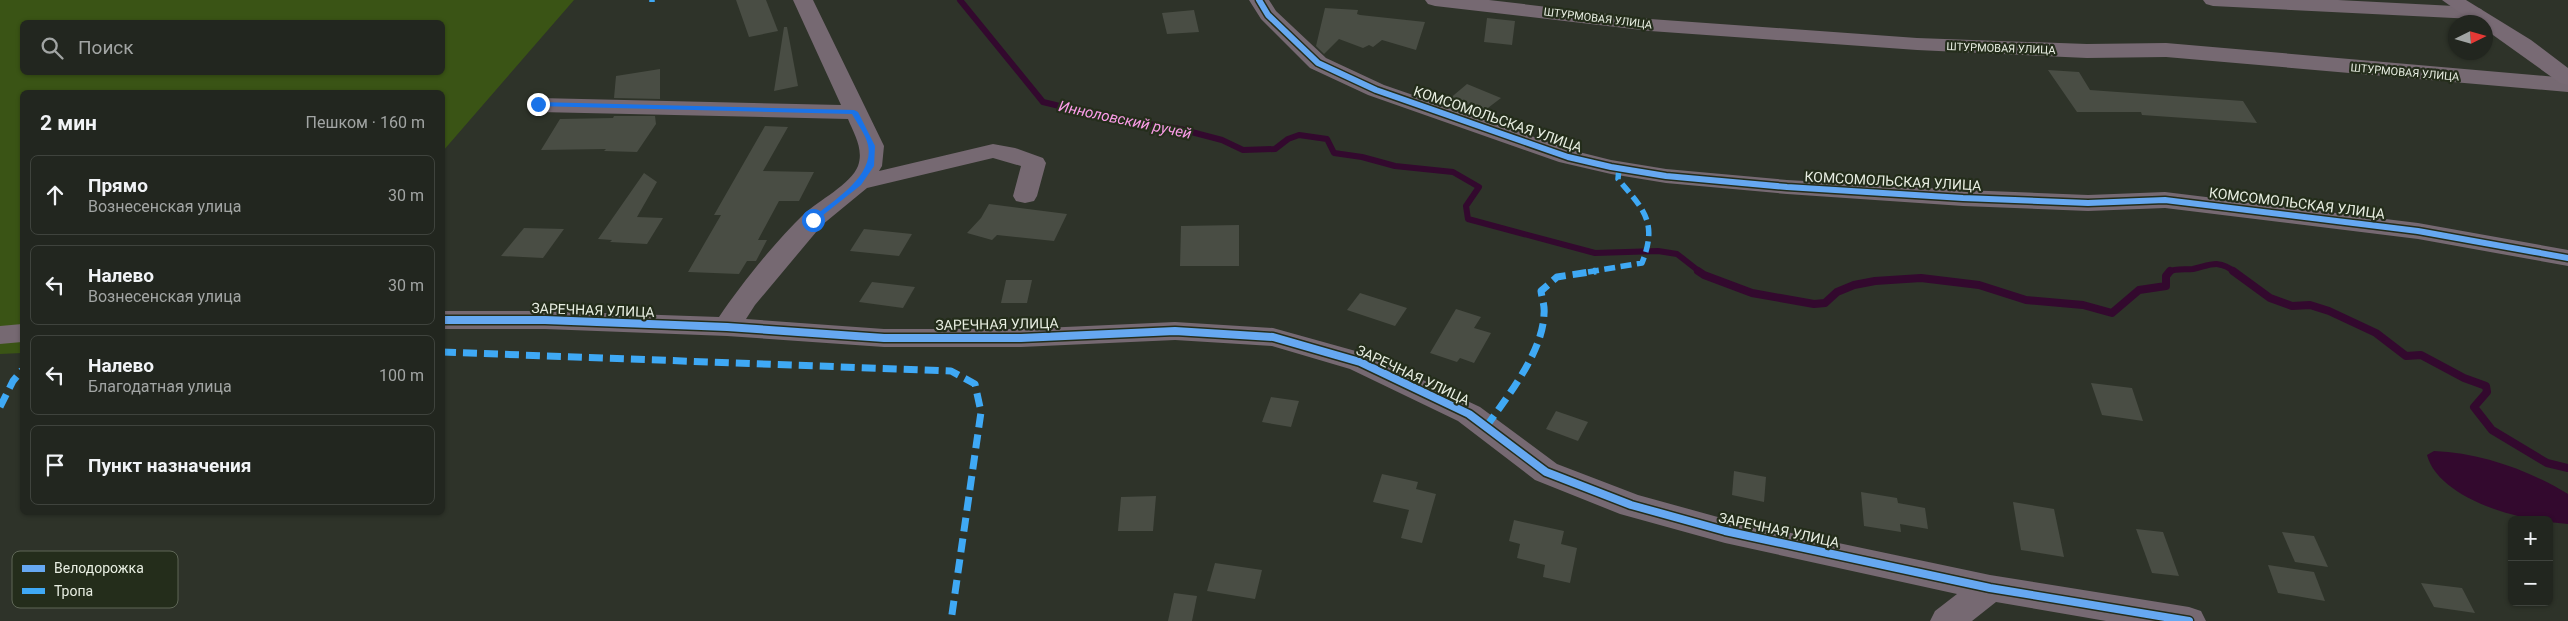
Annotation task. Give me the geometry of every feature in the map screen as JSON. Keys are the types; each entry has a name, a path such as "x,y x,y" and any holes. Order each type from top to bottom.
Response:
{"main road":[{"path":"2452,0 2474,12 2568,78"}],"street":[{"path":"727,327 745,299 813,220 858,183 870,166 872,146 854,112 803,0"},
{"name":"КОМСОМОЛЬСКАЯ УЛИЦА","path":"1259,0 1268,15 1318,63 1368,86 1526,143 1568,157 1611,167 1666,176 1787,187 1963,198 2088,203 2165,200 2418,231 2568,258"},
{"name":"ШТУРМОВАЯ УЛИЦА","path":"1436,0 1527,5 1650,25 1917,44 2087,51 2166,50 2355,68 2568,85"},
{"path":"2213,0 2474,12"},
{"path":"538,104 854,112"},
{"path":"858,183 993,151 1007,153 1034,163 1025,196"},
{"name":"ЗАРЕЧНАЯ УЛИЦА","path":"445,320 545,320 727,327 884,338 1021,338 1175,331 1273,337 1360,362 1469,414 1546,472 1631,505 1725,531 1990,588 2190,621"},
{"path":"0,335 20,333"},
{"path":"1947,621 1990,588"}],"green space":[{"path":"0,0 574,0 445,149 445,90 20,90 20,353 0,354"}],"shaded area":[{"path":"2434,451 2469,455 2504,464 2537,477 2568,494 2568,524 2553,522 2553,516 2520,516 2497,510 2478,502 2460,493 2445,482 2434,469 2427,455"}],"building":[{"path":"736,0 766,0 778,31 749,37"},
{"path":"1325,8 1358,10 1357,14 1360,15 1425,22 1416,50 1382,40 1373,47 1369,45 1363,48 1339,39 1324,54 1316,46"},
{"path":"1194,10 1199,32 1167,34 1162,13"},
{"path":"1487,18 1515,21 1512,45 1484,42"},
{"path":"784,27 787,27 798,86 774,91"},
{"path":"660,69 660,99 614,98 616,76"},
{"path":"2048,70 2079,72 2090,90 2243,101 2257,123 2142,115 2141,112 2077,112"},
{"path":"1467,84 1501,98 1480,114 1448,100"},
{"path":"614,116 655,116 656,124 637,152 604,151 606,149 541,150 560,119 613,118"},
{"path":"765,126 788,127 763,171 814,172 799,201 779,201 758,240 767,240 756,261 747,261 739,274 688,272 721,215 714,215"},
{"path":"644,173 657,182 637,217 663,218 647,244 610,242 612,240 598,239"},
{"path":"989,204 1067,214 1054,241 997,235 992,240 967,233 981,218"},
{"path":"1239,225 1239,266 1180,266 1181,226"},
{"path":"524,228 564,229 543,258 501,256"},
{"path":"864,229 912,234 899,256 850,251"},
{"path":"1006,280 1032,280 1027,303 1001,303"},
{"path":"872,282 915,287 903,308 859,302"},
{"path":"1360,293 1407,308 1395,326 1347,310"},
{"path":"1456,309 1481,317 1474,328 1491,333 1474,363 1460,358 1457,362 1430,353"},
{"path":"2091,383 2132,388 2143,421 2102,415"},
{"path":"1271,397 1299,401 1291,427 1262,422"},
{"path":"1556,411 1588,422 1578,441 1546,429"},
{"path":"1734,471 1766,477 1764,502 1732,495"},
{"path":"1382,474 1418,482 1416,489 1436,494 1422,543 1401,538 1409,510 1373,502"},
{"path":"1861,492 1897,498 1898,503 1925,508 1928,529 1900,524 1901,532 1864,526"},
{"path":"1156,496 1153,531 1118,531 1121,497"},
{"path":"2013,502 2054,509 2064,557 2021,550"},
{"path":"1514,520 1564,531 1561,544 1577,548 1570,583 1543,577 1545,565 1517,558 1520,544 1509,541"},
{"path":"2136,529 2163,532 2179,576 2152,573"},
{"path":"2282,532 2314,536 2328,567 2295,562"},
{"path":"1215,563 1262,570 1255,599 1207,591"},
{"path":"2268,565 2314,572 2325,601 2278,593"},
{"path":"2421,583 2462,588 2475,613 2434,607"},
{"path":"1174,593 1197,596 1192,621 1168,621"}],"waterway":[{"name":"Инноловский ручей","path":"960,0 1043,102 1105,117 1180,129 1222,140 1243,150 1275,149 1288,139 1299,135 1327,139 1334,153 1362,157 1395,166 1453,172 1479,187 1466,206 1468,219 1595,253 1658,251 1677,254 1700,272"},
{"name":"Инноловский ручей","path":"2169,272 2219,264 2235,272"},
{"name":"Инноловский ручей","path":"1698,271 1752,293 1814,304 1825,303 1837,292 1854,285 1875,281 1921,278 1979,285 2026,300 2083,305 2112,313 2139,290 2166,286 2166,276 2169,272"},
{"name":"Инноловский ручей","path":"2233,271 2270,298 2292,306 2310,305 2329,311 2376,333 2406,356 2421,355 2464,378 2486,386 2487,392 2474,407 2492,430 2547,463 2568,468"}],"marked path":[{"path":"1486,427 1512,389 1528,361 1541,332 1544,315 1541,291 1557,277 1642,263 1648,249 1650,226 1642,208 1618,179 1619,168"},
{"path":"445,352 951,371 975,384 981,412 951,621"},
{"path":"0,407 13,381 20,372"}],"cycle path":[{"path":"1259,0 1268,15 1318,63 1376,90 1568,157 1611,167 1666,176 1787,187 1963,198 2088,203 2165,200 2418,231 2568,258"},
{"path":"445,320 545,320 727,327 884,338 1021,338 1175,331 1273,337 1360,362 1469,414 1546,472 1631,505 1725,531 1990,588 2189,621"}],"route":[{"path":"538,104 854,112 872,146 870,166 858,183 813,220"}]}
